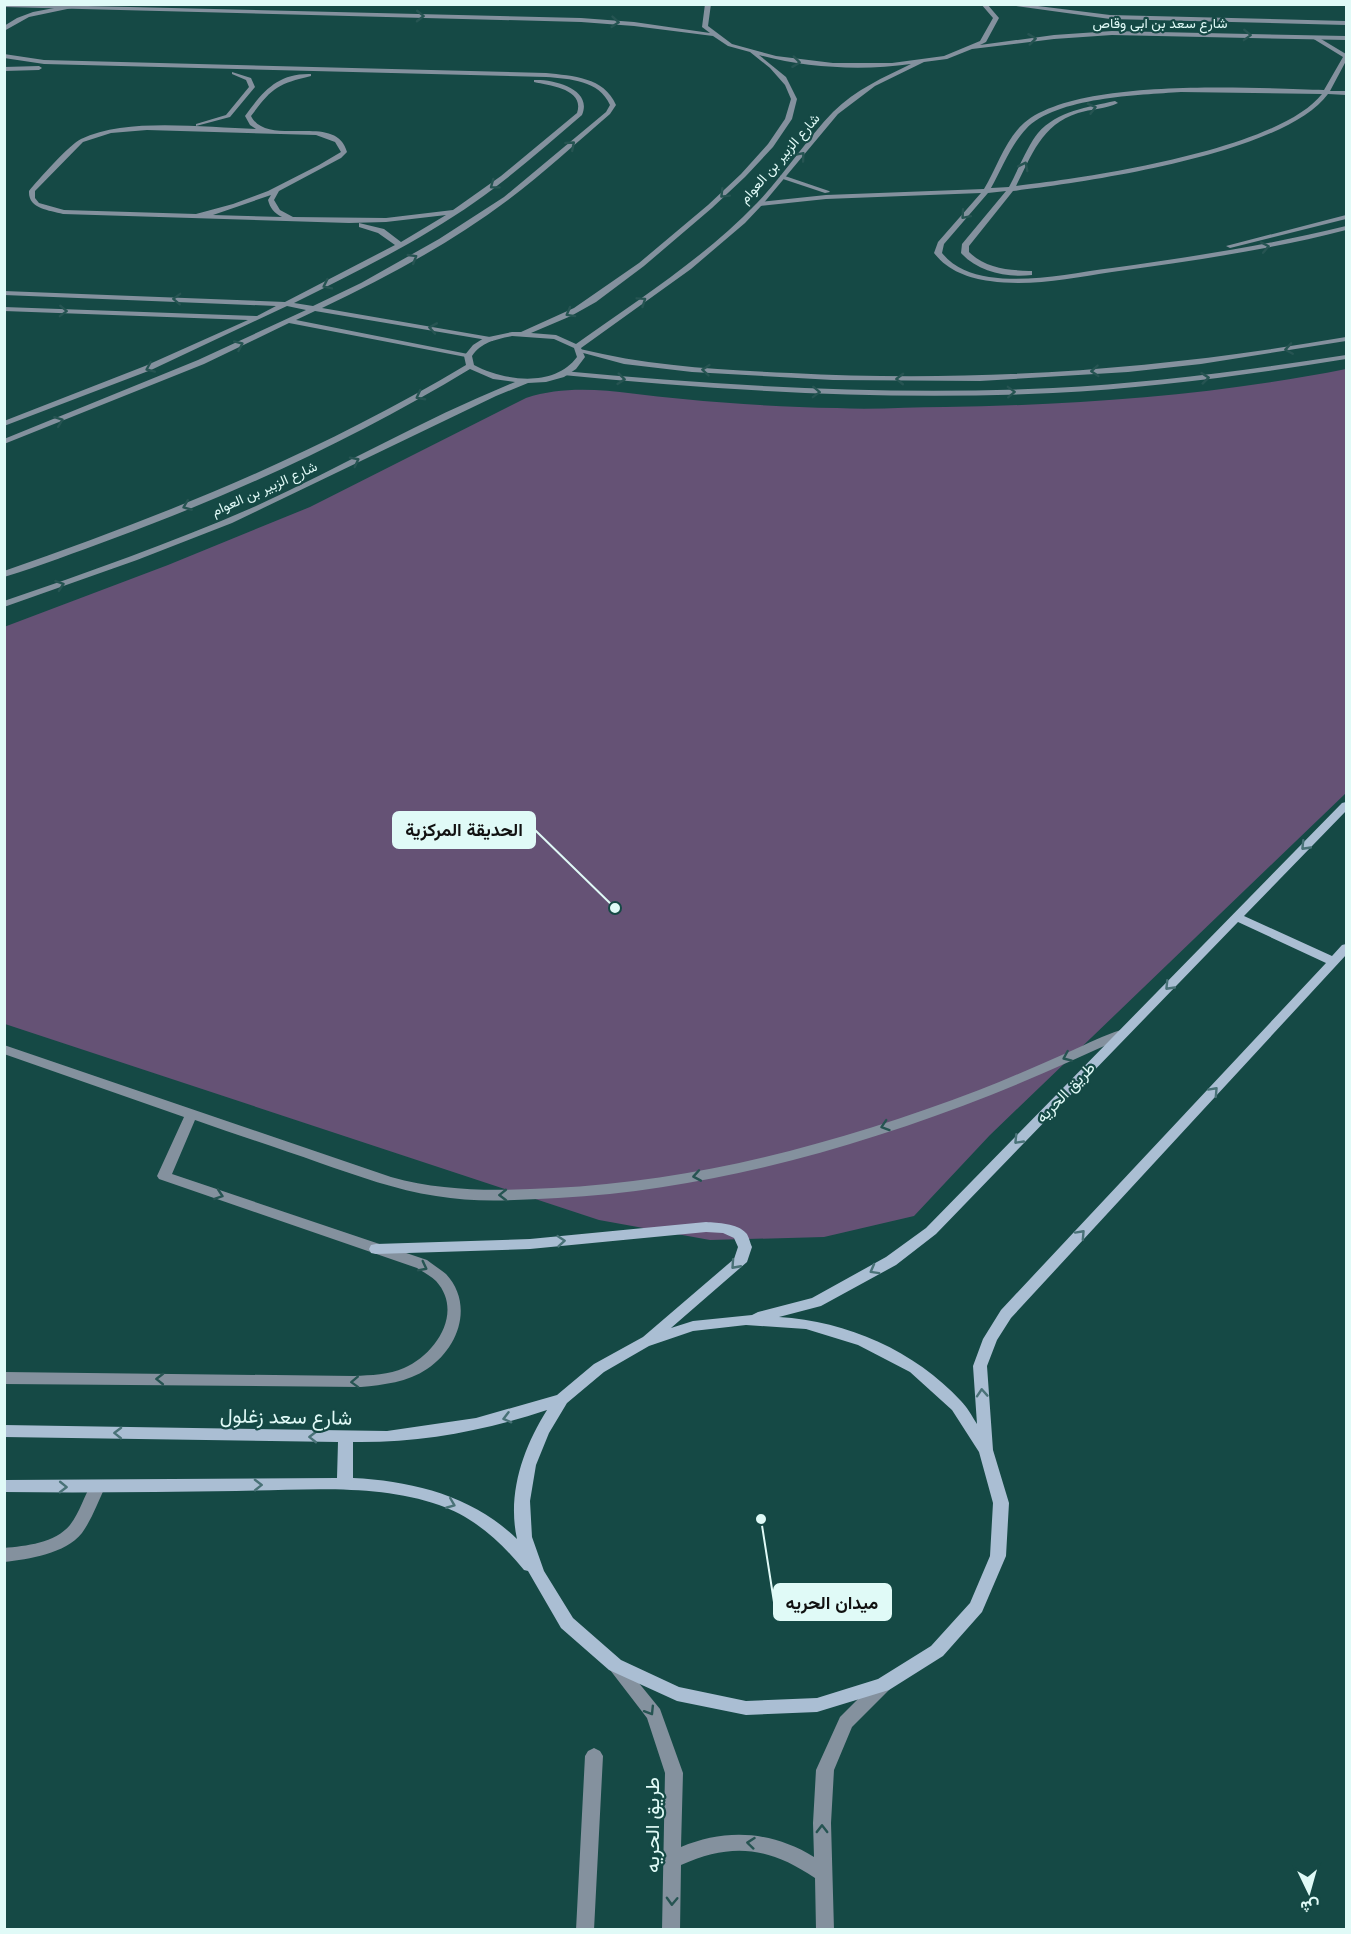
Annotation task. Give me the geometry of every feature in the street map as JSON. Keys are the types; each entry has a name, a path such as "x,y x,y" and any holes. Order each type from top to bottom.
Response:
{"main road":[{"name":"طريق الحريه","path":"746,1320 816,1302 891,1261 931,1231 1347,805"},
{"path":"1236,917 1334,962"},
{"path":"4,1486 345,1485 389,1488 432,1496 472,1513 509,1539 537,1573 567,1623 615,1665 677,1694 746,1708 817,1705 883,1685 937,1651 976,1606 998,1556 1001,1503 986,1451 980,1366 990,1339 1006,1314 1347,948"},
{"path":"376,1249 530,1244 706,1227 725,1228 740,1235 745,1247 740,1262 644,1342 599,1368 562,1399 542,1431 528,1465 522,1500 524,1537 537,1573"},
{"path":"644,1342 693,1326 746,1320 806,1324 863,1341 915,1368 957,1406 986,1451"},
{"name":"شارع سعد زغلول","path":"4,1431 346,1438 432,1434 477,1426 521,1414 562,1399"},
{"path":"345,1485 346,1438"}],"street":[{"path":"555,4 606,4"},
{"path":"708,4 701,12 700,20 703,28 728,45 752,53 793,61 852,66 922,61 951,56 974,48 990,38 997,28 996,18 983,4"},
{"name":"شارع سعد بن ابى وقاص","path":"1004,4 1110,17 1347,23"},
{"path":"4,5 581,20 634,24 711,35"},
{"path":"4,29 20,18 34,13 70,7"},
{"name":"شارع سعد بن ابى وقاص","path":"974,48 1054,37 1112,33 1347,38"},
{"path":"760,204 840,195 986,191 1101,177 1177,161 1265,132 1296,116 1323,96 1346,56 1314,37"},
{"name":"شارع الزبير بن العوام","path":"524,333 562,318 617,283 699,218 763,153 792,113 794,101 785,81 771,66 752,53"},
{"path":"4,56 44,62 421,74 537,81 567,88 583,100 584,107 580,114 510,172 457,212 401,246 260,318 117,382 4,424"},
{"name":"شارع الزبير بن العوام","path":"563,373 578,363 579,349 688,267 760,204 836,113 873,85 922,61"},
{"path":"4,69 309,75 546,75 568,77 602,89 611,96 613,105 608,113 541,171 476,219 405,263 291,321 152,383 4,442"},
{"path":"177,129 228,116 252,87 252,83 234,73"},
{"path":"264,132 252,124 248,116 259,101 274,84 309,75"},
{"path":"1347,100 1323,96 1199,90 1142,92 1073,102 1040,115 1028,123 1020,132 986,191 940,244 938,253 944,262 957,270 975,276 1022,281 1209,257 1281,244 1347,228"},
{"path":"1347,93 1323,96 1172,97 1133,100 1092,107 1060,119 1040,134 1012,188 965,246 964,253 971,260 983,266 1000,270 1038,272 1201,251 1275,237 1347,217"},
{"path":"241,101 259,101"},
{"path":"197,216 236,207 276,192 339,158 344,152 343,146 338,141 316,133 128,128 93,135 81,141 32,191 32,198 43,206 63,212 349,221 409,218 457,212"},
{"path":"782,177 817,190 840,195"},
{"path":"276,192 271,200 273,208 282,215 298,220"},
{"path":"349,221 381,231 401,246"},
{"path":"1201,251 1209,257"},
{"path":"4,293 287,304 490,339 524,333 556,337 579,349 626,362 716,371 848,378 925,379 1045,375 1166,365 1275,352 1347,339"},
{"path":"4,309 291,321 469,361 493,377 528,381 563,373 749,390 942,394 1130,385 1219,377 1347,357"},
{"path":"4,317 35,310"},
{"name":"شارع الزبير بن العوام","path":"4,574 153,520 277,468 384,416 469,361 474,346 490,339"},
{"name":"شارع الزبير بن العوام","path":"4,604 91,575 250,511 479,399 528,381"},
{"path":"4,1049 272,1142 399,1183 436,1192 477,1196 569,1194 645,1186 727,1171 801,1153 966,1100 1121,1034"},
{"path":"4,1378 354,1382 383,1380 411,1371 434,1356 449,1337 456,1316 453,1296 441,1278 422,1264 164,1176 192,1113"},
{"path":"4,1555 25,1553 50,1545 74,1532 97,1487"},
{"name":"طريق الحريه","path":"615,1665 654,1714 674,1773 671,1929"},
{"path":"825,1929 822,1823 825,1770 846,1722 883,1685"},
{"path":"585,1929 594,1756"},
{"path":"672,1860 696,1848 723,1842 750,1841 776,1846 801,1857 823,1873"}],"shaded area":[{"path":"1346,369 1346,793 990,1135 914,1216 824,1237 710,1240 599,1220 5,1024 4,627 168,565 310,507 526,398 546,393 565,390 604,391 740,404 850,409 996,406 1097,401 1197,392"}],"place":[{"name":"الحديقة المركزية","path":"615,908"},
{"name":"ميدان الحريه","path":"761,1519"}]}
